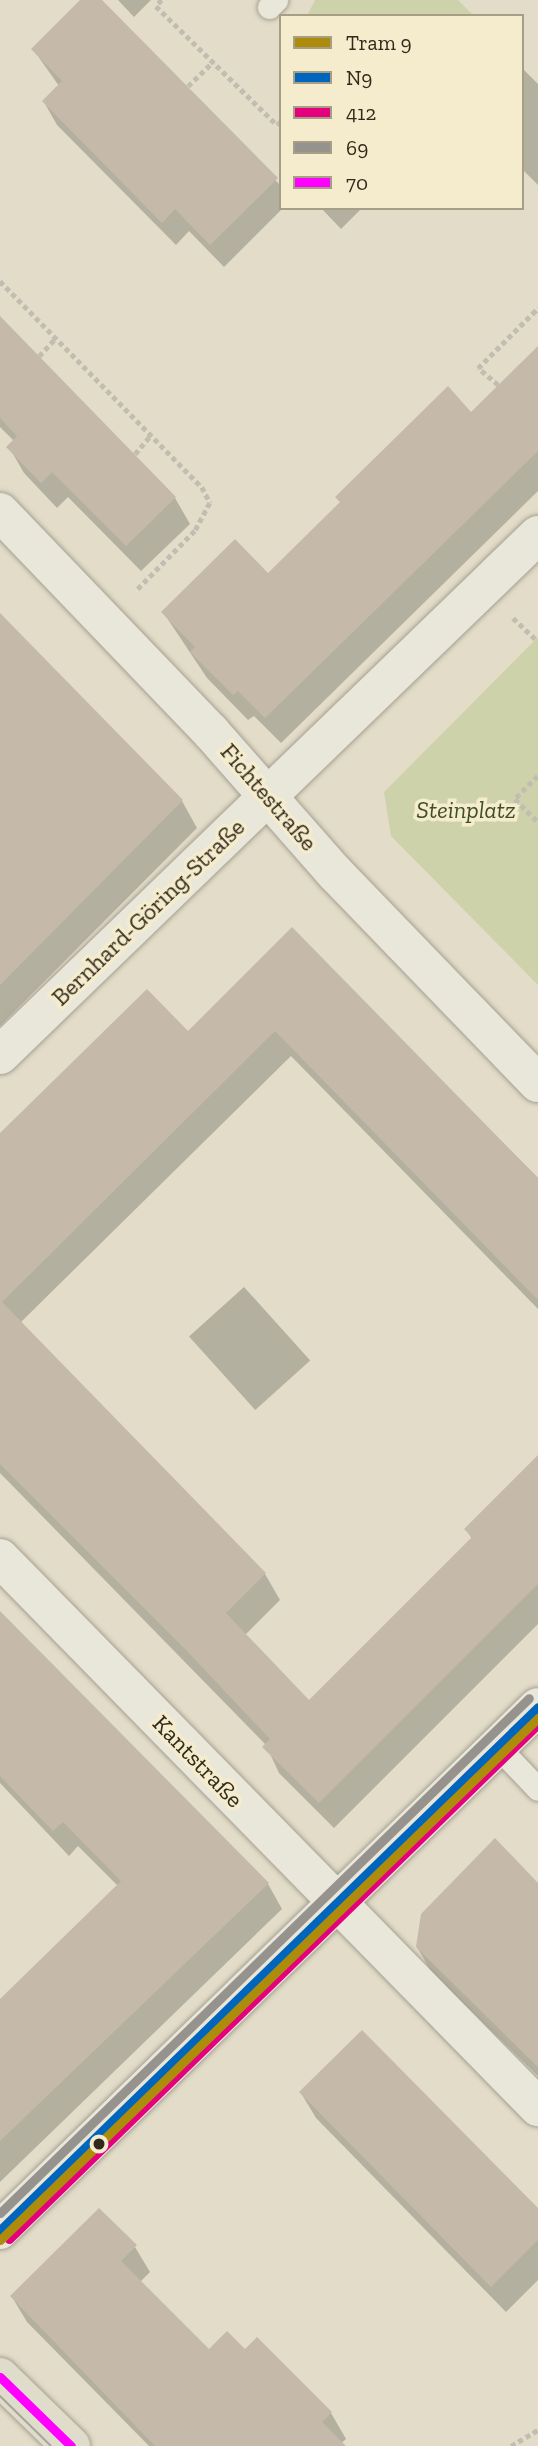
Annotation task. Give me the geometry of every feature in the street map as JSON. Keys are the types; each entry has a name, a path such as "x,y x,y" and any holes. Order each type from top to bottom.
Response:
{"main road":[{"path":"0,2376 71,2446"}],"street":[{"name":"Fichtestraße","path":"0,512 268,796 335,873 538,1083"},
{"name":"Bernhard-Göring-Straße","path":"0,1055 538,535"},
{"name":"Kantstraße","path":"0,1558 538,2107"},
{"path":"0,2230 538,1707"}],"lane":[{"path":"497,1746 538,1789"}],"path":[{"path":"162,0 156,6 277,125 279,123"},
{"path":"188,86 213,62"},
{"path":"0,281 202,487 210,503 195,531 104,621"},
{"path":"498,386 478,368 538,308"},
{"path":"39,356 56,338"},
{"path":"135,454 151,435"},
{"path":"538,776 515,799 538,822"},
{"path":"511,2446 538,2430"}],"green space":[{"path":"315,0 458,0 472,14 308,14"},
{"name":"Steinplatz","path":"538,637 538,985 391,836 384,792"}],"building":[{"path":"80,0 102,0 278,178 210,245 175,209 162,223 42,101 62,81 31,49"},
{"path":"0,316 176,497 126,546 52,472 41,483 6,447 17,436 0,418"},
{"path":"538,346 538,451 265,718 238,691 233,695 190,652 195,647 161,612 235,539 268,573 340,502 335,497 448,386 471,412"},
{"path":"0,613 183,800 0,985"},
{"path":"292,927 538,1178 538,1300 275,1031 2,1302 266,1573 226,1613 309,1700 472,1537 464,1529 538,1455 538,1584 319,1803 262,1747 270,1739 187,1651 0,1464 0,1133 147,989 188,1031"},
{"path":"0,1611 269,1883 0,2141 0,1999 121,1881 63,1822 53,1831 0,1776"},
{"path":"495,1838 538,1883 538,2067 416,1947 421,1914"},
{"path":"362,2030 538,2208 538,2240 491,2287 299,2092"},
{"path":"99,2208 137,2245 121,2261 209,2349 227,2331 245,2349 257,2337 332,2412 322,2422 346,2446 155,2446 10,2296"}],"tram line":[{"name":"9","path":"0,2240 538,1718"},
{"path":"0,2396 51,2446"}],"transit line":[{"name":"69","path":"0,2213 529,1698"},
{"name":"N9","path":"0,2230 538,1707"},
{"name":"412","path":"9,2239 538,1724"},
{"name":"70","path":"0,2377 71,2446"}]}
